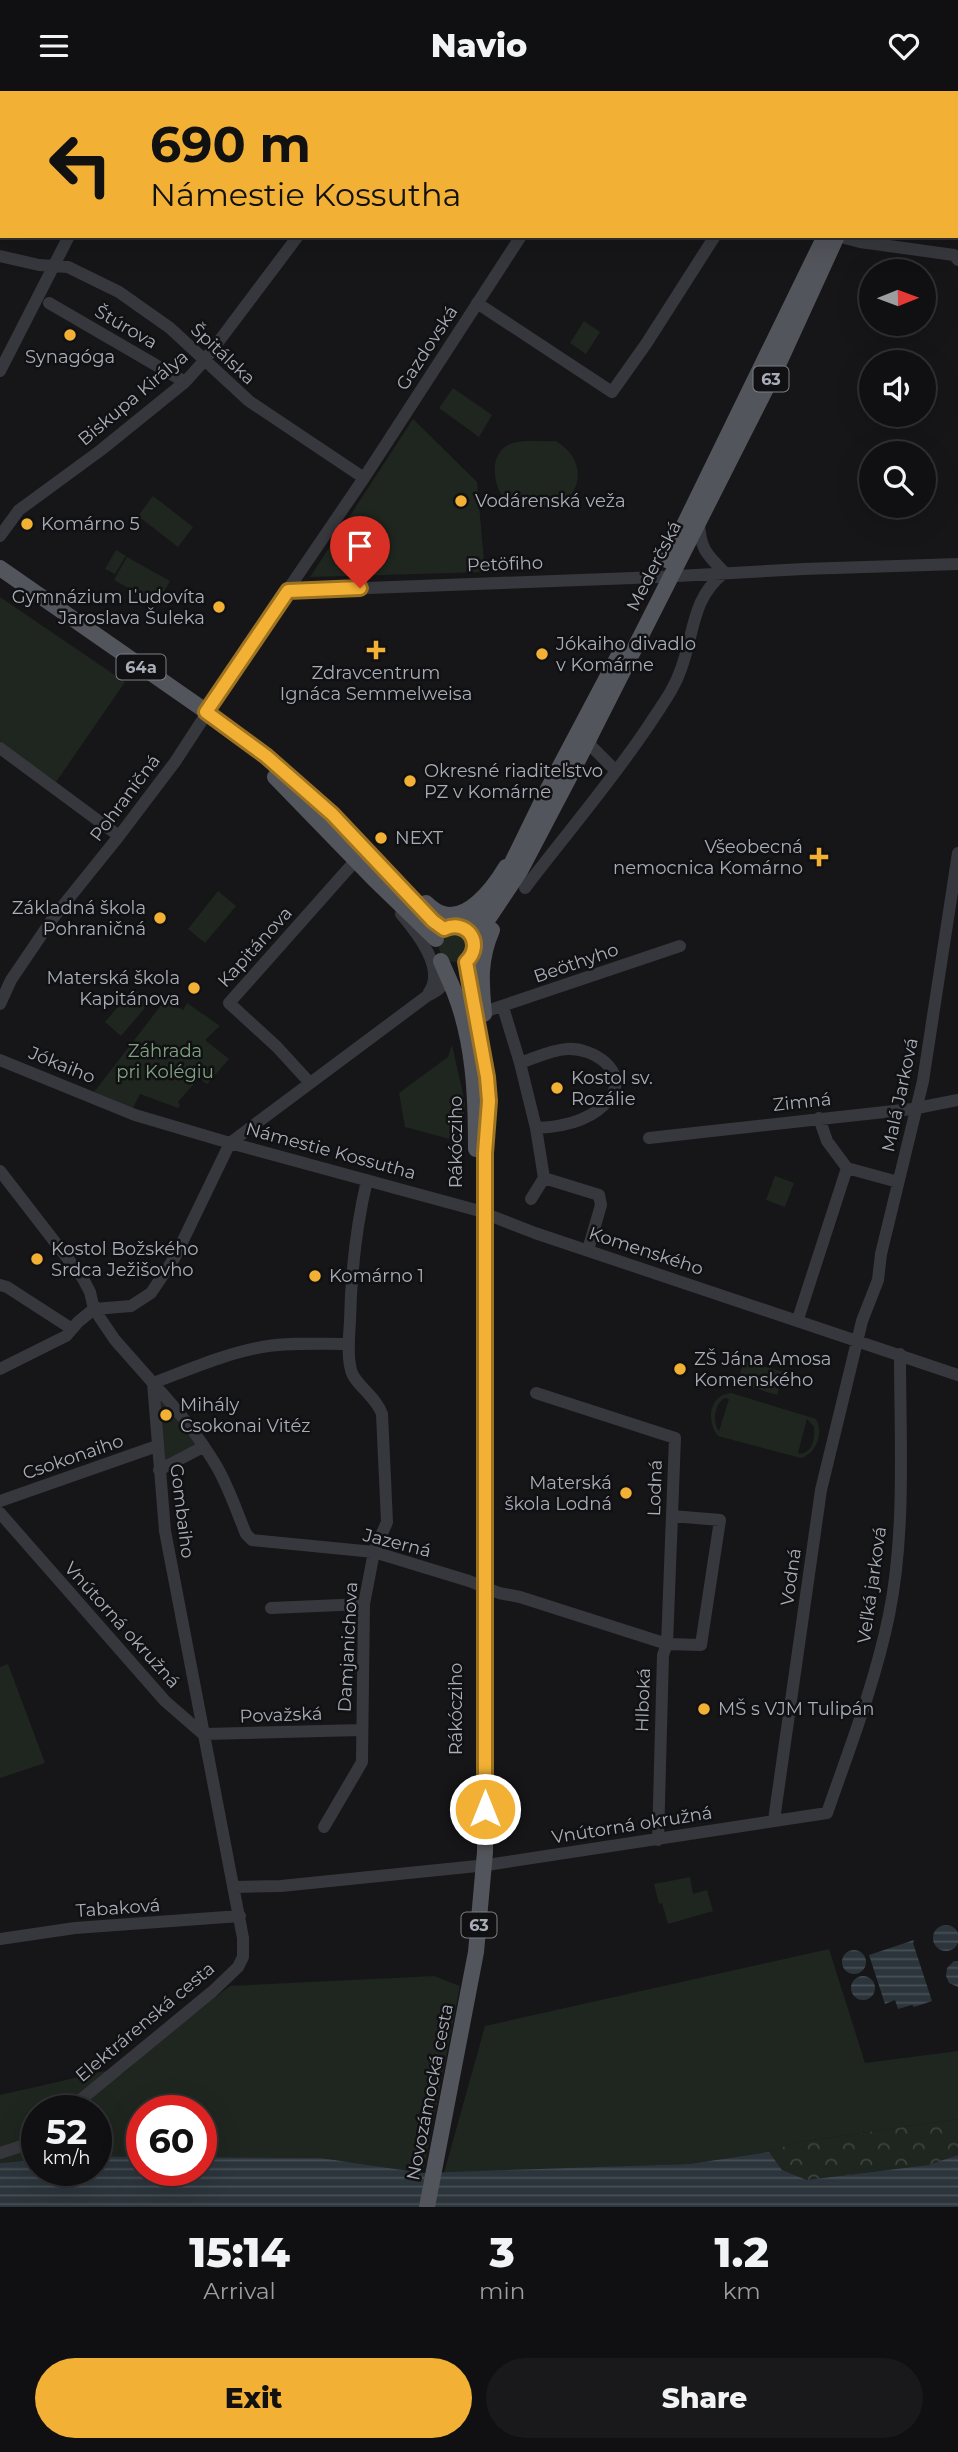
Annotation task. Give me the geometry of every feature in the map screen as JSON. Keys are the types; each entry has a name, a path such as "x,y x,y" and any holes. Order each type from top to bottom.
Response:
{"main road":[{"name":"Mederčská","path":"475,944 482,928 520,871 573,770 824,238"},
{"name":"Mederčská","path":"464,928 492,898 510,869 518,849 665,576 699,519 806,307 836,238"},
{"name":"64a","path":"0,568 204,716 270,773 356,860 380,874"},
{"name":"64a","path":"0,580 266,756 332,814 380,874 440,934"},
{"path":"380,874 438,912 452,915 468,910 480,899 502,874 518,849"},
{"name":"63","path":"487,1077 482,955 520,871"},
{"path":"440,934 454,926 464,928 475,944"},
{"name":"63","path":"440,934 436,952 444,968"},
{"name":"63","path":"466,962 474,953 475,944"},
{"path":"444,968 466,962"},
{"name":"Rákócziho","path":"466,962 487,1077 481,1212 480,1866 476,1952 470,1984"},
{"name":"Rákócziho","path":"444,968 455,992 466,1030 476,1090 481,1212"},
{"name":"Novozámocká cesta","path":"427,2207 470,1984"}],"street":[{"path":"0,371 68,238"},
{"name":"Biskupa Királya","path":"0,536 19,510 101,450 184,382 204,361 296,238"},
{"name":"Gazdovská","path":"288,591 520,238"},
{"path":"477,303 612,392 714,238"},
{"path":"845,238 954,255 958,260"},
{"name":"Špitálska","path":"0,256 53,267 68,267 119,292 170,328 249,401 364,478"},
{"name":"Štúrova","path":"49,303 184,382"},
{"path":"525,888 669,695 682,668 701,597 724,572 705,553 699,519"},
{"name":"Petöfiho","path":"288,591 958,564"},
{"path":"693,574 701,597"},
{"name":"Pohraničná","path":"0,1004 11,980 53,918 175,762 288,591"},
{"path":"590,735 591,746 612,768"},
{"path":"0,748 119,836"},
{"path":"573,770 590,763 612,768"},
{"name":"Malá Jarková","path":"857,1341 878,1280 881,1254 923,1081 958,853"},
{"name":"Kapitánova","path":"310,1083 277,1047 229,1003 356,860"},
{"path":"380,874 425,946 436,976 435,984 427,996"},
{"name":"Beöthyho","path":"484,1012 680,946"},
{"name":"Námestie Kossutha","path":"230,1143 440,988 444,968"},
{"path":"503,1007 536,1128 544,1178 531,1199"},
{"path":"520,1063 561,1049 587,1051 608,1065 614,1079 611,1096 593,1113 562,1126 536,1128"},
{"name":"Jókaiho","path":"0,1060 135,1115 230,1143"},
{"name":"Zimná","path":"649,1137 958,1100"},
{"path":"819,1118 827,1141 847,1168 898,1182"},
{"path":"0,1369 66,1336 94,1309 131,1306 151,1293 175,1257 230,1143"},
{"name":"Námestie Kossutha","path":"230,1143 481,1212"},
{"path":"798,1319 847,1168"},
{"path":"0,1171 82,1277 90,1292 94,1309 114,1341 153,1383 205,1363 261,1347 296,1343 349,1344"},
{"path":"544,1178 599,1195 601,1205 588,1250"},
{"name":"Damjanichova","path":"324,1827 362,1762 364,1604 373,1552 387,1522 384,1423 375,1398 353,1376 349,1344 356,1229 367,1180"},
{"name":"Komenského","path":"481,1212 958,1375"},
{"path":"0,1285 72,1329"},
{"name":"Vodná","path":"774,1821 821,1490 857,1341"},
{"name":"Veľká jarková","path":"827,1813 876,1671 890,1612 898,1548 900,1354"},
{"name":"Jazerná","path":"153,1383 171,1402 219,1469 246,1534 252,1540 373,1552 667,1644"},
{"name":"Gombaiho","path":"153,1383 165,1531 202,1734"},
{"name":"Lodná","path":"536,1393 675,1438 667,1644"},
{"name":"Csokonaiho","path":"0,1500 157,1446"},
{"path":"159,1470 203,1447"},
{"name":"Vnútorná okružná","path":"0,1513 165,1701 202,1734"},
{"path":"667,1644 701,1645 720,1520 672,1516"},
{"path":"271,1608 364,1604"},
{"name":"Hlboká","path":"658,1840 663,1655 667,1644"},
{"name":"Považská","path":"202,1734 361,1730"},
{"path":"202,1734 240,1913"},
{"name":"Vnútorná okružná","path":"234,1887 257,1888 480,1866 827,1813"},
{"path":"240,1913 257,1888"},
{"name":"Tabaková","path":"0,1939 75,1928 240,1913"},
{"name":"Elektrárenská cesta","path":"86,2095 213,1991 238,1967 244,1947 240,1913"},
{"path":"0,2153 21,2146"}],"green space":[{"path":"584,321 600,332 586,354 570,343"},
{"path":"453,388 492,415 479,437 439,408"},
{"path":"413,419 477,482 485,572 310,577"},
{"path":"556,441 570,453 577,467 577,483 568,499 580,499 580,506 494,507 494,501 505,500 495,475 497,458 501,451 517,442"},
{"path":"153,496 193,527 178,547 138,516"},
{"path":"116,550 126,556 115,574 105,569"},
{"path":"127,557 170,581 157,604 114,580"},
{"path":"0,597 125,682 56,782 0,741"},
{"path":"218,891 236,906 205,943 188,929"},
{"path":"455,930 466,935 471,946 466,957 455,962 444,957 439,946 444,935"},
{"path":"134,988 150,1002 121,1036 105,1022"},
{"name":"Záhrada pri Kolégiu","path":"166,999 183,1010 187,1003 220,1026 205,1040 229,1059 207,1084 199,1078 178,1102 178,1108 140,1094 133,1108 94,1092"},
{"path":"452,1045 465,1103 461,1142 405,1127 399,1093 448,1057"},
{"path":"775,1176 794,1183 785,1207 766,1200"},
{"path":"744,1361 784,1372 777,1395 737,1383"},
{"path":"156,1390 198,1445 162,1464"},
{"path":"731,1393 816,1419 819,1436 814,1448 801,1458 718,1436 711,1416 714,1404 724,1395","holes":["724,1398 729,1399 719,1431 715,1414","807,1419 814,1427 813,1440 808,1451 800,1454 798,1453"]},
{"path":"8,1664 45,1763 0,1778 0,1667"},
{"path":"690,1877 693,1894 707,1890 713,1911 668,1924 654,1884"},
{"path":"829,1949 865,2063 958,2051 958,2119 793,2143 769,2152 689,2164 444,2173 485,2026"},
{"path":"434,1976 460,1986 423,2173 321,2158 217,2157 217,2095 126,2095 126,2157 112,2156 112,2095 21,2095 21,2161 0,2163 0,2095 105,2071 111,2079 125,2072 151,2047 230,1986"},
{"path":"958,2119 958,2155 928,2165 807,2180 782,2170 769,2152 793,2143"}],"shaded area":[{"path":"946,1925 955,1929 959,1938 955,1947 946,1951 937,1947 933,1938 937,1929"},
{"path":"914,1940 932,2001 898,2009 895,2000 885,2004 869,1955"},
{"path":"854,1950 865,1957 866,1962 859,1973 854,1974 843,1967 842,1962 849,1951"},
{"path":"954,1961 958,1961 958,1987 949,1983 946,1976 947,1968"},
{"path":"863,1976 874,1983 875,1988 868,1999 863,2000 852,1993 851,1988 858,1977"},
{"path":"769,2152 782,2170 807,2180 928,2165 958,2155 958,2207 0,2207 0,2163 21,2161 21,2186 112,2186 112,2156 126,2157 126,2186 217,2186 217,2157 321,2158 423,2173 689,2164"}],"place":[{"name":"Synagóga","path":"70,335"},
{"name":"Vodárenská veža","path":"461,501"},
{"name":"Komárno 5","path":"27,524"},
{"name":"Gymnázium Ľudovíta Jaroslava Šuleka","path":"219,607"},
{"name":"Zdravcentrum Ignáca Semmelweisa","path":"376,650"},
{"name":"Jókaiho divadlo v Komárne","path":"542,654"},
{"name":"Okresné riaditeľstvo PZ v Komárne","path":"410,781"},
{"name":"NEXT","path":"381,838"},
{"name":"Všeobecná nemocnica Komárno","path":"819,857"},
{"name":"Základná škola Pohraničná","path":"160,918"},
{"name":"Materská škola Kapitánova","path":"194,988"},
{"name":"Kostol sv. Rozálie","path":"557,1088"},
{"name":"Kostol Božského Srdca Ježišovho","path":"37,1259"},
{"name":"Komárno 1","path":"315,1276"},
{"name":"ZŠ Jána Amosa Komenského","path":"680,1369"},
{"name":"Mihály Csokonai Vitéz","path":"166,1415"},
{"name":"Materská škola Lodná","path":"626,1493"},
{"name":"MŠ s VJM Tulipán","path":"704,1709"}],"route":[{"path":"360,588 288,591 206,712 266,756 332,814 433,921 444,929 454,926 464,928 473,937 474,953 466,962 489,1101 485,1153 485,1809"}]}
